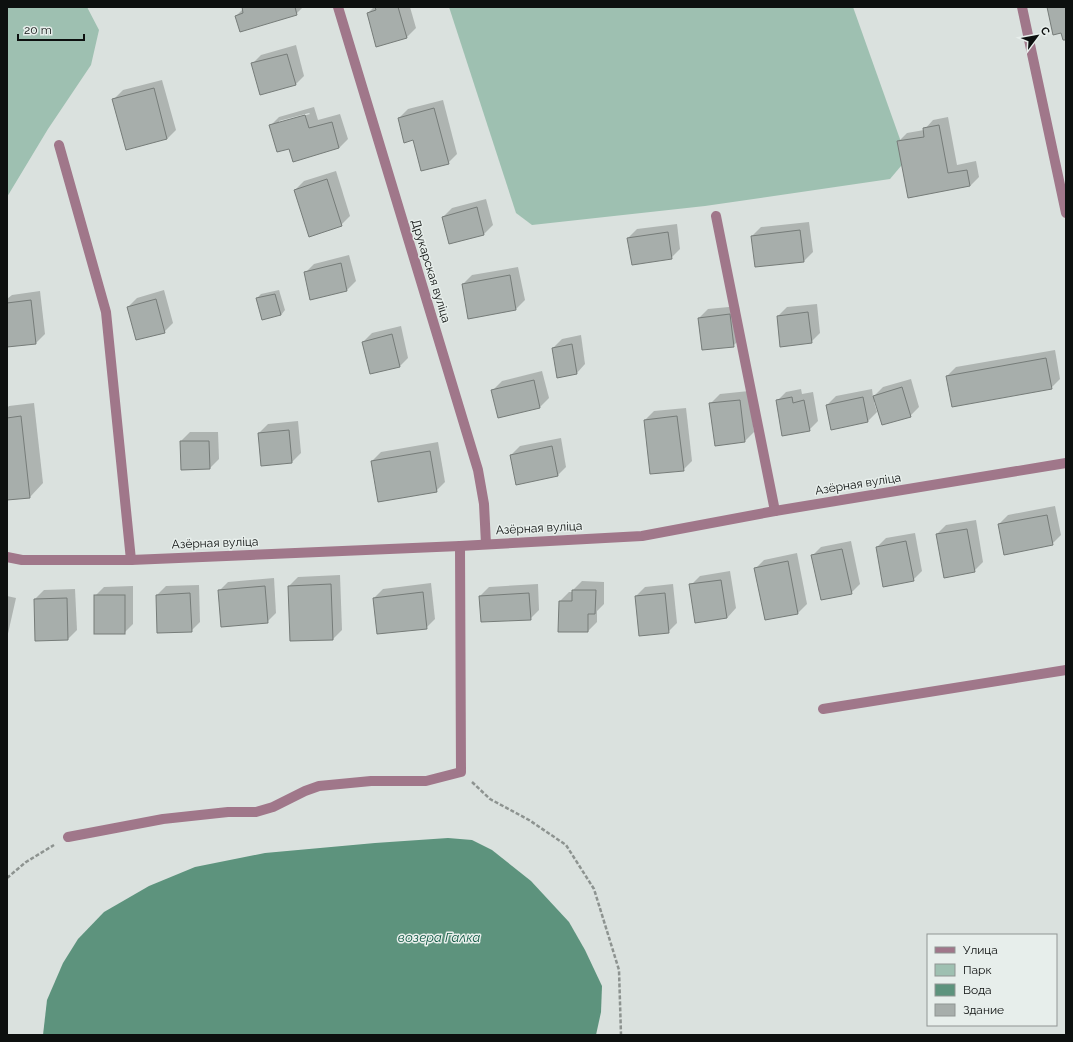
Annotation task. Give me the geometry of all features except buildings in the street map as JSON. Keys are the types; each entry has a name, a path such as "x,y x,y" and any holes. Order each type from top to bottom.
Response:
{"street":[{"name":"Друкарская вуліца","path":"338,7 478,470 484,504 486,544"},
{"path":"1022,7 1066,213"},
{"path":"59,145 106,312 131,560"},
{"path":"716,216 775,511"},
{"name":"Азёрная вуліца","path":"7,557 22,560 131,560 460,546 642,536 775,511 1066,463"},
{"path":"68,837 163,819 228,812 256,812 273,807 305,791 319,786 371,782 426,781 461,772 460,546"},
{"path":"823,709 1066,670"}],"path":[{"path":"461,772 490,799 529,820 566,845 594,889 619,970 621,1035"},
{"path":"7,878 26,862 68,837"}],"green space":[{"path":"7,7 87,7 99,30 91,65 48,129 7,197"},
{"path":"449,7 853,7 901,142 901,166 890,179 705,206 532,225 516,213"}],"water":[{"name":"возера Галка","path":"448,838 472,840 492,850 531,881 569,922 585,950 602,986 601,1012 596,1035 43,1035 47,1000 63,963 78,939 104,912 149,886 195,867 265,853"}]}
